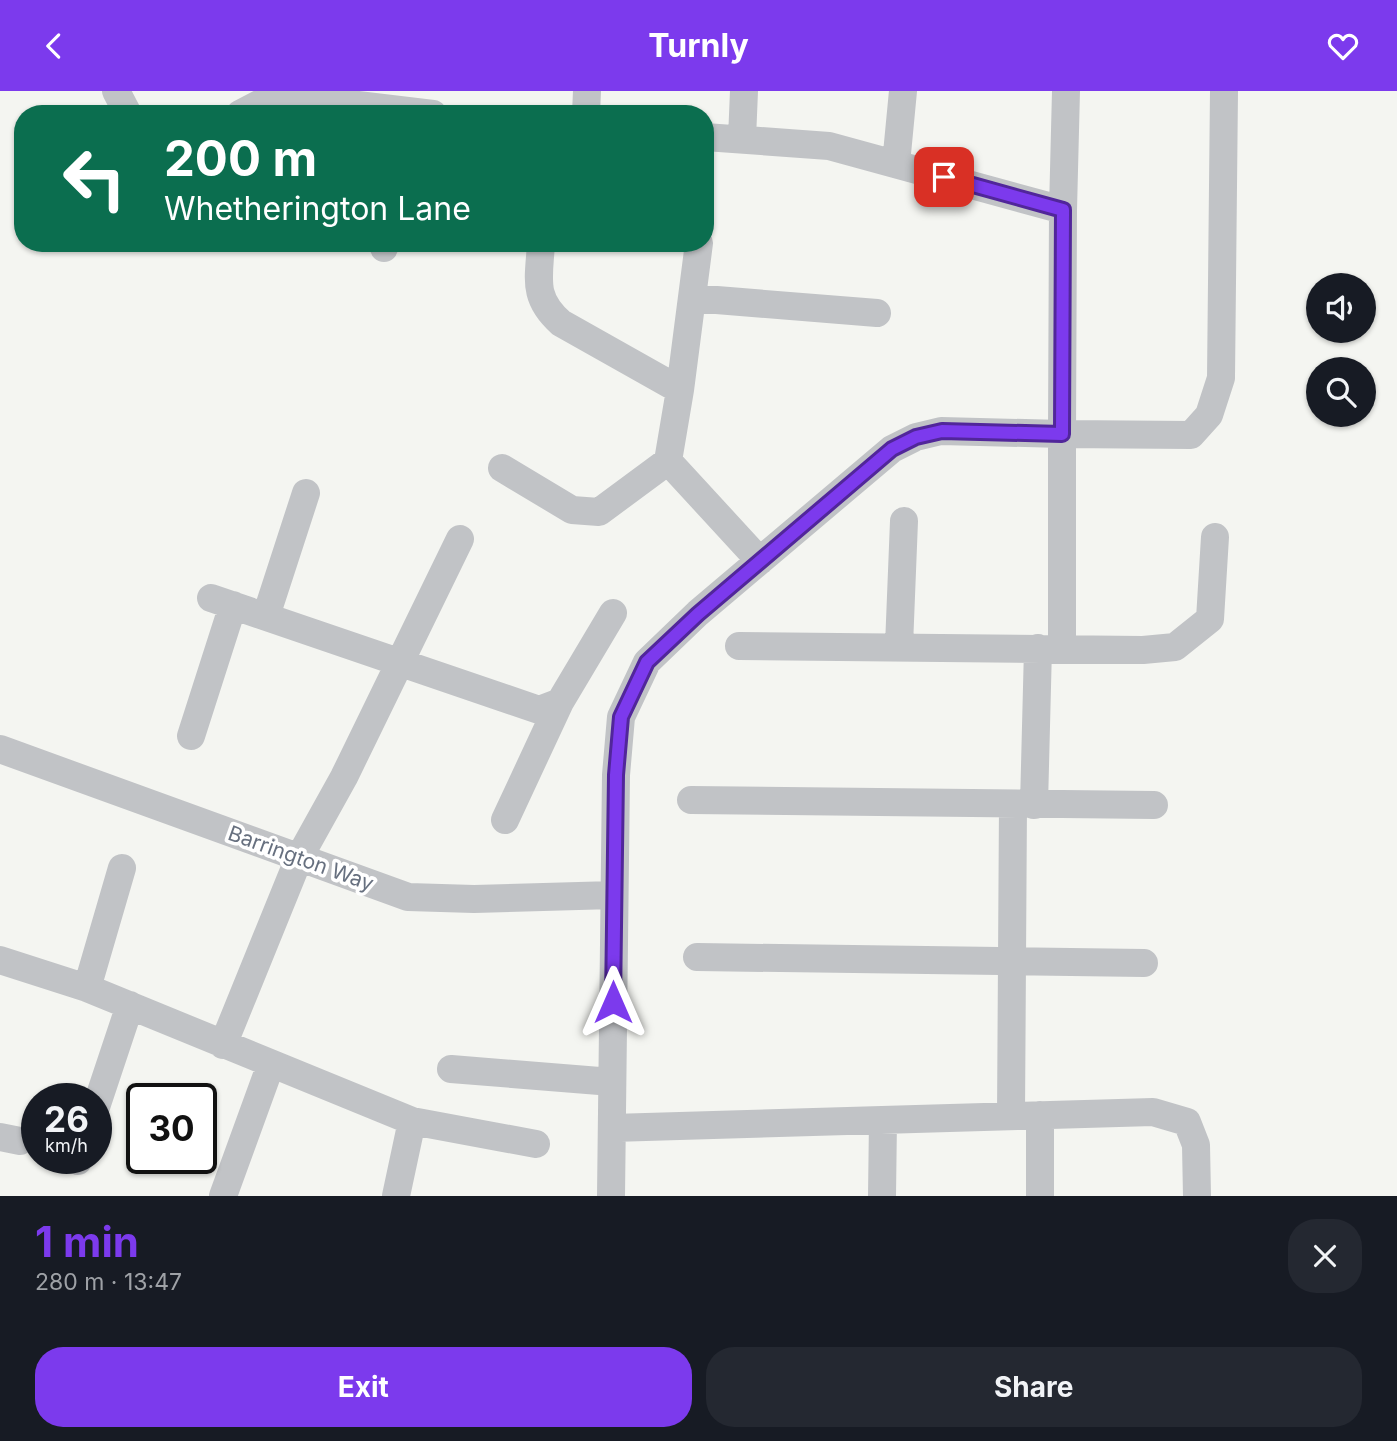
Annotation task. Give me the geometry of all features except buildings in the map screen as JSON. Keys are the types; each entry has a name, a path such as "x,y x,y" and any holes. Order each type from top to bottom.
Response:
{"street":[{"path":"742,139 744,91"},
{"path":"896,164 903,91"},
{"path":"1011,1116 1012,963 1024,804 1050,648 1062,434 1066,91"},
{"path":"611,1196 616,775 621,717 647,662 892,449 916,437 942,431 1191,435 1209,415 1221,379 1224,91"},
{"path":"255,105 275,93 351,105"},
{"path":"714,137 829,146 1063,210"},
{"path":"541,252 539,293 545,309 561,323 680,390"},
{"path":"502,468 572,510 599,512 668,461 698,252"},
{"path":"692,298 877,313"},
{"path":"668,461 760,561"},
{"path":"266,616 306,492"},
{"path":"899,646 904,521"},
{"path":"739,646 1143,650 1175,647 1210,619 1215,537"},
{"path":"223,1045 299,858 344,777 460,539"},
{"path":"191,736 222,602 401,661 539,711 560,702"},
{"path":"505,820 560,702 613,613"},
{"name":"Barrington Way","path":"0,748 408,897 474,899 614,895"},
{"path":"691,800 1154,805"},
{"path":"87,988 122,868"},
{"path":"697,957 1144,963"},
{"path":"0,960 87,988 412,1121 536,1144"},
{"path":"104,1083 130,1006"},
{"path":"223,1196 271,1064"},
{"path":"450,1069 612,1082"},
{"path":"612,1128 1153,1112 1187,1122 1196,1145 1197,1196"},
{"path":"1040,1115 1040,1196"},
{"path":"882,1196 883,1120"},
{"path":"396,1196 412,1121"}],"route":[{"path":"613,1002 616,775 621,717 647,662 698,614 892,449 916,437 942,431 1062,434 1063,210 944,177"}]}
